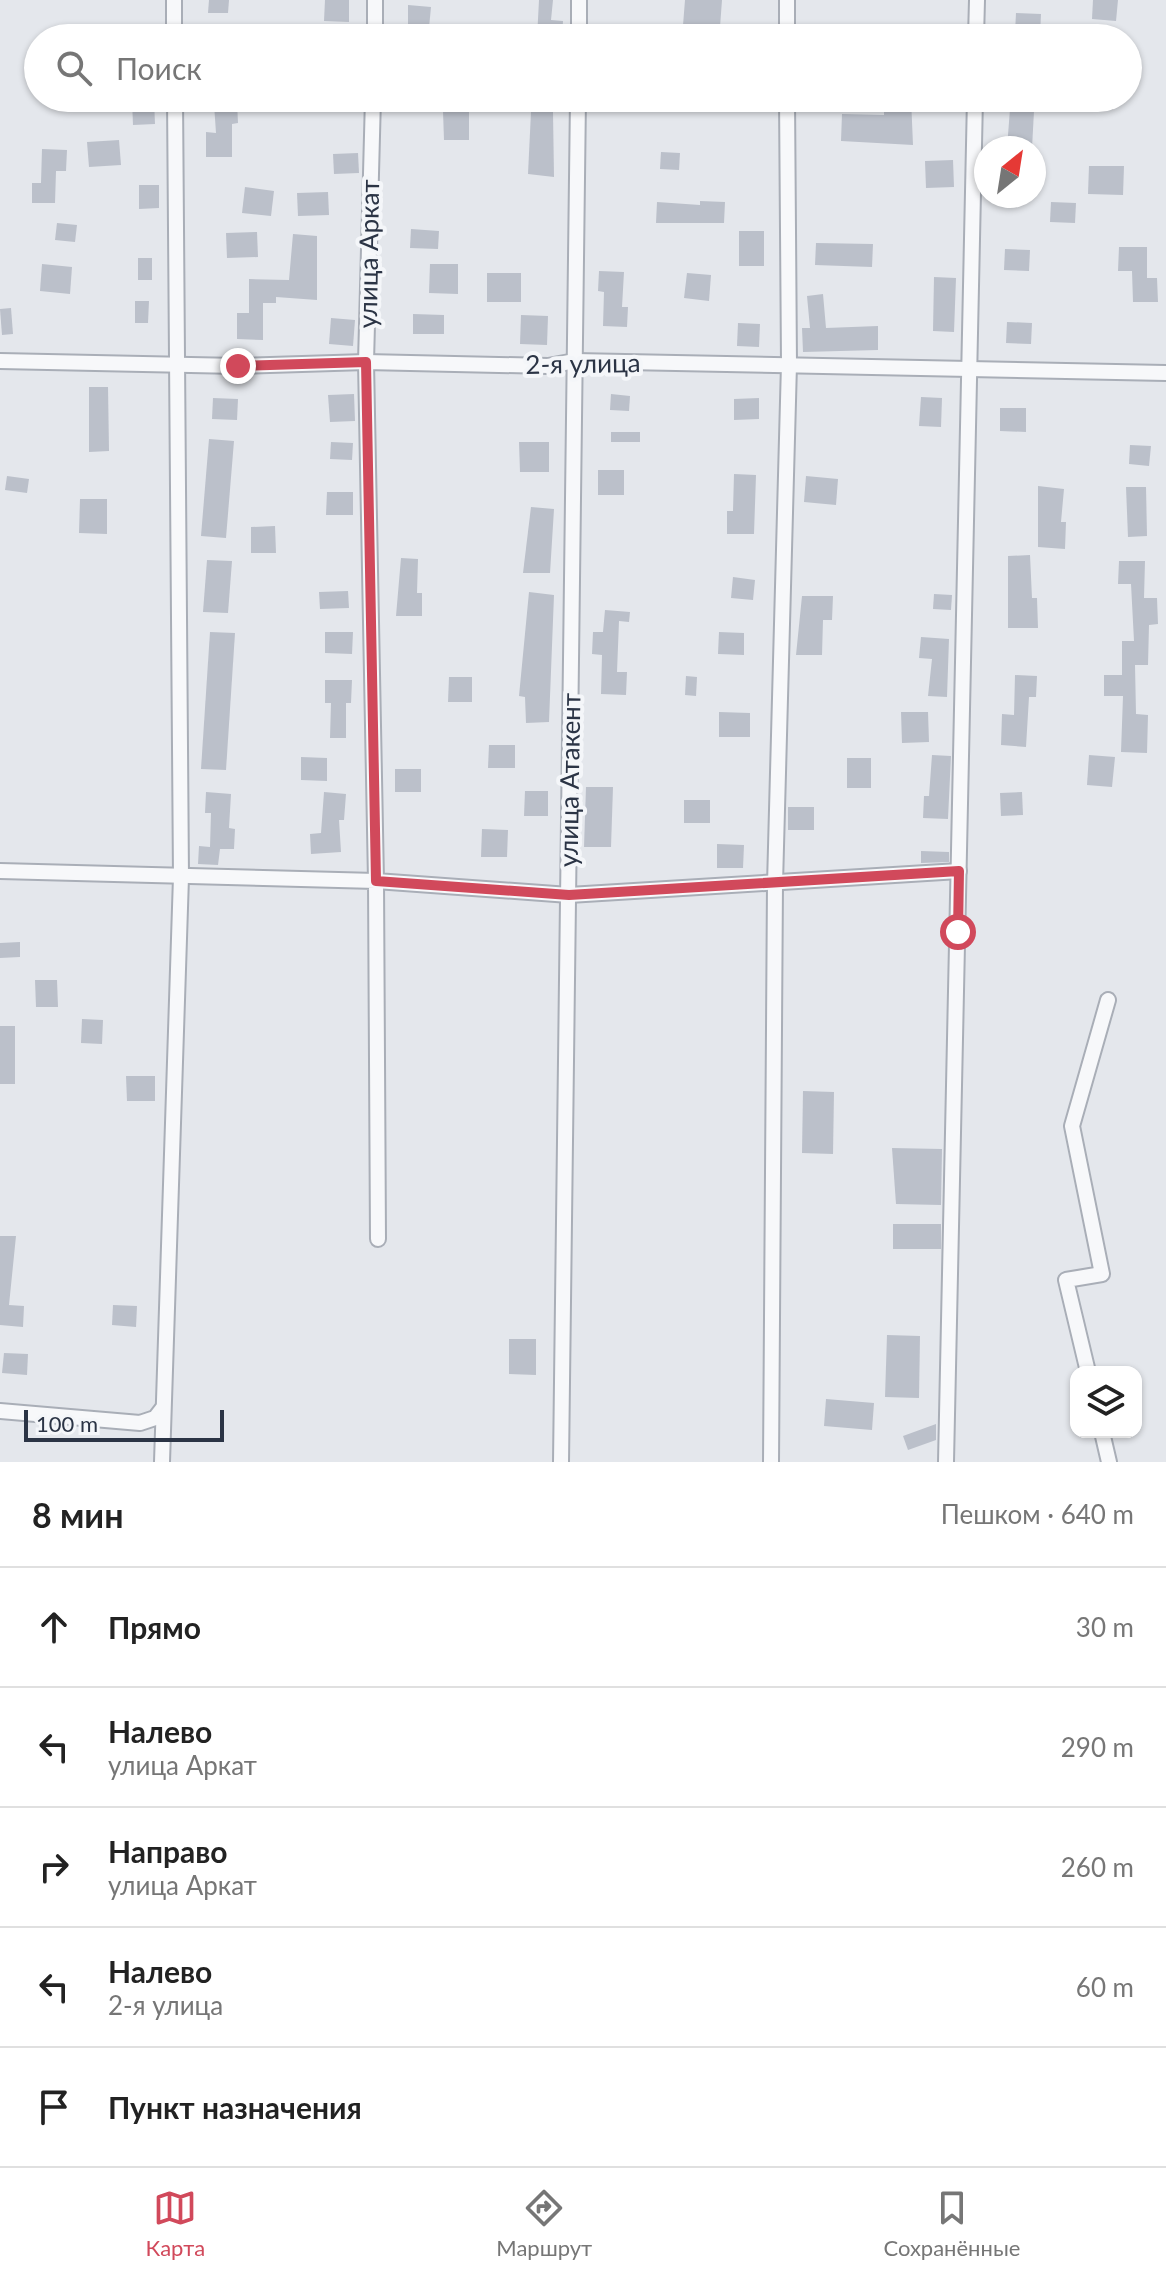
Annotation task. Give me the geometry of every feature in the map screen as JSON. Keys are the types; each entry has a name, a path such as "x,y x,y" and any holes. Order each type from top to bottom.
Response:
{"street":[{"path":"174,0 174,24"},
{"path":"375,0 375,24"},
{"path":"579,0 579,24"},
{"path":"787,0 787,24"},
{"path":"976,24 977,0"},
{"path":"162,1462 181,877 175,112"},
{"name":"улица Аркат","path":"373,112 366,362 376,881 378,1239"},
{"name":"улица Атакент","path":"561,1462 578,112"},
{"path":"771,1462 775,884 789,364 787,112"},
{"path":"946,1462 975,112"},
{"name":"2-я улица","path":"0,361 178,362 238,366 366,362 548,366 575,361 1166,373"},
{"path":"0,871 376,881 569,895 959,871"},
{"path":"1087,1366 1066,1280 1102,1274 1072,1126 1108,1000"},
{"path":"0,1411 140,1423 155,1418 162,1409"},
{"path":"1103,1438 1109,1462"}],"building":[{"path":"209,0 229,0 228,13 208,13"},
{"path":"325,0 349,0 349,22 324,21"},
{"path":"539,0 553,0 551,20 563,21 563,24 538,24"},
{"path":"685,0 722,0 720,24 683,24"},
{"path":"1093,0 1118,0 1116,21 1092,19"},
{"path":"408,5 431,7 429,24 408,24"},
{"path":"1016,13 1041,14 1041,24 1015,24"},
{"path":"132,112 154,112 155,124 133,125"},
{"path":"215,112 237,112 238,123 232,124 232,157 206,157 206,132 216,133"},
{"path":"443,112 469,112 469,140 444,140"},
{"path":"531,112 553,112 554,177 528,174"},
{"path":"884,112 912,112 913,145 841,141 842,114 884,115"},
{"path":"1010,112 1034,112 1033,136 1008,136"},
{"path":"119,140 121,165 89,167 87,142"},
{"path":"42,149 67,150 66,171 56,171 55,203 32,203 32,183 41,183"},
{"path":"661,152 680,153 679,170 660,169"},
{"path":"358,153 359,173 334,174 333,154"},
{"path":"953,160 954,187 926,188 925,161"},
{"path":"1089,166 1124,166 1123,195 1088,194"},
{"path":"139,185 159,185 159,208 139,209"},
{"path":"245,187 274,191 271,216 242,213"},
{"path":"328,192 329,215 298,216 297,193"},
{"path":"700,201 725,202 724,223 656,223 657,202 700,205"},
{"path":"1051,202 1076,203 1075,223 1050,222"},
{"path":"57,223 77,225 75,242 55,240"},
{"path":"411,229 439,231 438,249 410,248"},
{"path":"739,231 764,231 764,266 739,266"},
{"path":"257,232 258,257 227,258 226,233"},
{"path":"293,234 317,236 317,300 276,297 276,303 263,303 263,340 237,339 237,313 249,313 249,279 289,280"},
{"path":"816,243 873,244 872,267 815,265"},
{"path":"1119,247 1147,247 1147,278 1157,278 1158,302 1133,302 1132,271 1118,271"},
{"path":"1005,249 1030,250 1029,271 1004,270"},
{"path":"138,258 152,258 152,280 138,280"},
{"path":"42,264 72,267 70,294 40,291"},
{"path":"430,264 458,264 458,294 429,293"},
{"path":"599,271 624,272 622,307 628,307 627,327 603,326 604,292 598,291"},
{"path":"487,273 521,273 521,302 487,302"},
{"path":"687,273 711,275 709,301 684,298"},
{"path":"934,277 956,278 954,332 933,331"},
{"path":"823,294 826,328 878,326 878,350 803,352 802,328 810,328 807,296"},
{"path":"135,301 149,301 148,323 135,323"},
{"path":"11,308 13,334 2,335 0,309"},
{"path":"413,314 444,315 444,334 413,334"},
{"path":"521,315 548,316 547,345 520,344"},
{"path":"331,318 355,320 353,346 329,344"},
{"path":"1007,322 1032,323 1031,344 1006,343"},
{"path":"738,323 760,324 759,347 737,346"},
{"path":"89,387 108,387 109,451 89,452"},
{"path":"354,394 355,421 330,422 328,395"},
{"path":"611,394 630,396 629,411 610,410"},
{"path":"921,397 942,398 941,427 919,426"},
{"path":"213,398 238,399 237,420 212,419"},
{"path":"759,398 759,419 734,420 734,399"},
{"path":"1000,408 1026,408 1026,432 1000,431"},
{"path":"611,432 640,432 640,442 611,442"},
{"path":"209,439 234,441 226,538 201,536"},
{"path":"331,442 353,443 352,460 330,459"},
{"path":"519,442 549,442 549,472 520,472"},
{"path":"1130,445 1151,446 1149,466 1129,464"},
{"path":"598,470 624,470 624,495 598,495"},
{"path":"734,474 756,475 754,534 727,534 727,511 733,511"},
{"path":"7,476 29,479 27,493 5,490"},
{"path":"806,476 838,479 836,505 804,502"},
{"path":"1038,486 1064,489 1061,522 1066,522 1065,549 1038,547"},
{"path":"1126,487 1146,487 1147,536 1128,537"},
{"path":"327,492 353,492 353,515 326,515"},
{"path":"80,499 107,499 107,534 79,533"},
{"path":"531,507 554,509 550,573 523,573"},
{"path":"275,526 276,553 251,553 251,527"},
{"path":"1030,555 1032,598 1037,598 1038,628 1008,628 1008,556"},
{"path":"401,558 418,559 417,593 422,593 422,616 396,616"},
{"path":"207,560 232,561 228,613 203,612"},
{"path":"1119,561 1145,561 1144,598 1157,598 1158,624 1149,625 1148,665 1135,665 1136,714 1148,715 1147,753 1121,752 1123,696 1104,696 1104,675 1122,675 1122,641 1134,641 1131,584 1118,584"},
{"path":"733,577 755,580 753,600 731,598"},
{"path":"348,591 349,608 320,609 319,592"},
{"path":"529,592 554,595 549,722 526,723 525,697 519,696"},
{"path":"934,594 952,595 951,610 933,609"},
{"path":"802,596 833,596 832,620 823,620 822,655 796,655"},
{"path":"605,610 630,612 629,622 619,621 617,672 627,672 626,695 601,694 602,655 592,654 593,632 603,632"},
{"path":"210,632 235,633 226,770 201,769"},
{"path":"325,632 353,632 352,654 325,653"},
{"path":"719,632 744,633 744,655 718,654"},
{"path":"921,637 949,639 947,697 928,696 932,659 919,658"},
{"path":"1015,675 1037,676 1036,697 1029,697 1026,747 1001,745 1002,714 1014,715"},
{"path":"686,676 697,677 696,696 685,695"},
{"path":"449,677 472,677 472,702 448,702"},
{"path":"325,680 352,680 351,703 346,703 346,738 330,738 331,703 325,703"},
{"path":"719,712 750,713 750,737 719,737"},
{"path":"901,712 928,712 929,742 902,743"},
{"path":"489,745 515,745 515,768 488,768"},
{"path":"932,755 951,756 948,819 923,818 924,796 929,796"},
{"path":"1089,755 1115,757 1112,787 1087,785"},
{"path":"301,757 327,758 327,781 301,780"},
{"path":"847,758 871,758 871,788 847,788"},
{"path":"395,769 421,769 421,792 395,792"},
{"path":"586,787 613,787 611,847 584,847"},
{"path":"525,791 548,791 548,816 524,816"},
{"path":"206,792 231,794 229,828 235,829 234,849 220,849 218,865 198,864 199,846 210,847 211,813 205,813"},
{"path":"324,792 346,794 344,820 339,820 341,852 311,854 310,834 321,833"},
{"path":"1022,792 1023,815 1001,816 1000,793"},
{"path":"684,800 710,800 710,823 684,823"},
{"path":"788,807 814,807 814,830 788,830"},
{"path":"482,829 508,830 507,857 481,857"},
{"path":"717,844 744,845 743,868 717,868"},
{"path":"921,851 949,852 949,862 921,863"},
{"path":"20,942 20,957 0,958 0,943"},
{"path":"35,980 57,980 58,1007 36,1007"},
{"path":"82,1019 103,1020 102,1044 81,1043"},
{"path":"0,1026 15,1026 15,1084 0,1084"},
{"path":"126,1076 155,1076 155,1101 127,1101"},
{"path":"803,1091 834,1092 833,1154 802,1153"},
{"path":"892,1148 942,1149 941,1205 896,1204"},
{"path":"893,1224 941,1224 941,1249 893,1249"},
{"path":"0,1236 16,1236 9,1305 24,1306 23,1327 0,1325"},
{"path":"113,1305 137,1306 136,1327 112,1325"},
{"path":"887,1335 920,1336 919,1398 885,1397"},
{"path":"509,1339 536,1339 536,1375 509,1374"},
{"path":"4,1353 28,1354 27,1375 2,1373"},
{"path":"826,1399 874,1403 872,1430 824,1426"},
{"path":"936,1424 936,1440 908,1450 903,1436"}],"route":[{"path":"238,366 366,362 376,881 569,895 959,871 958,932"}]}
